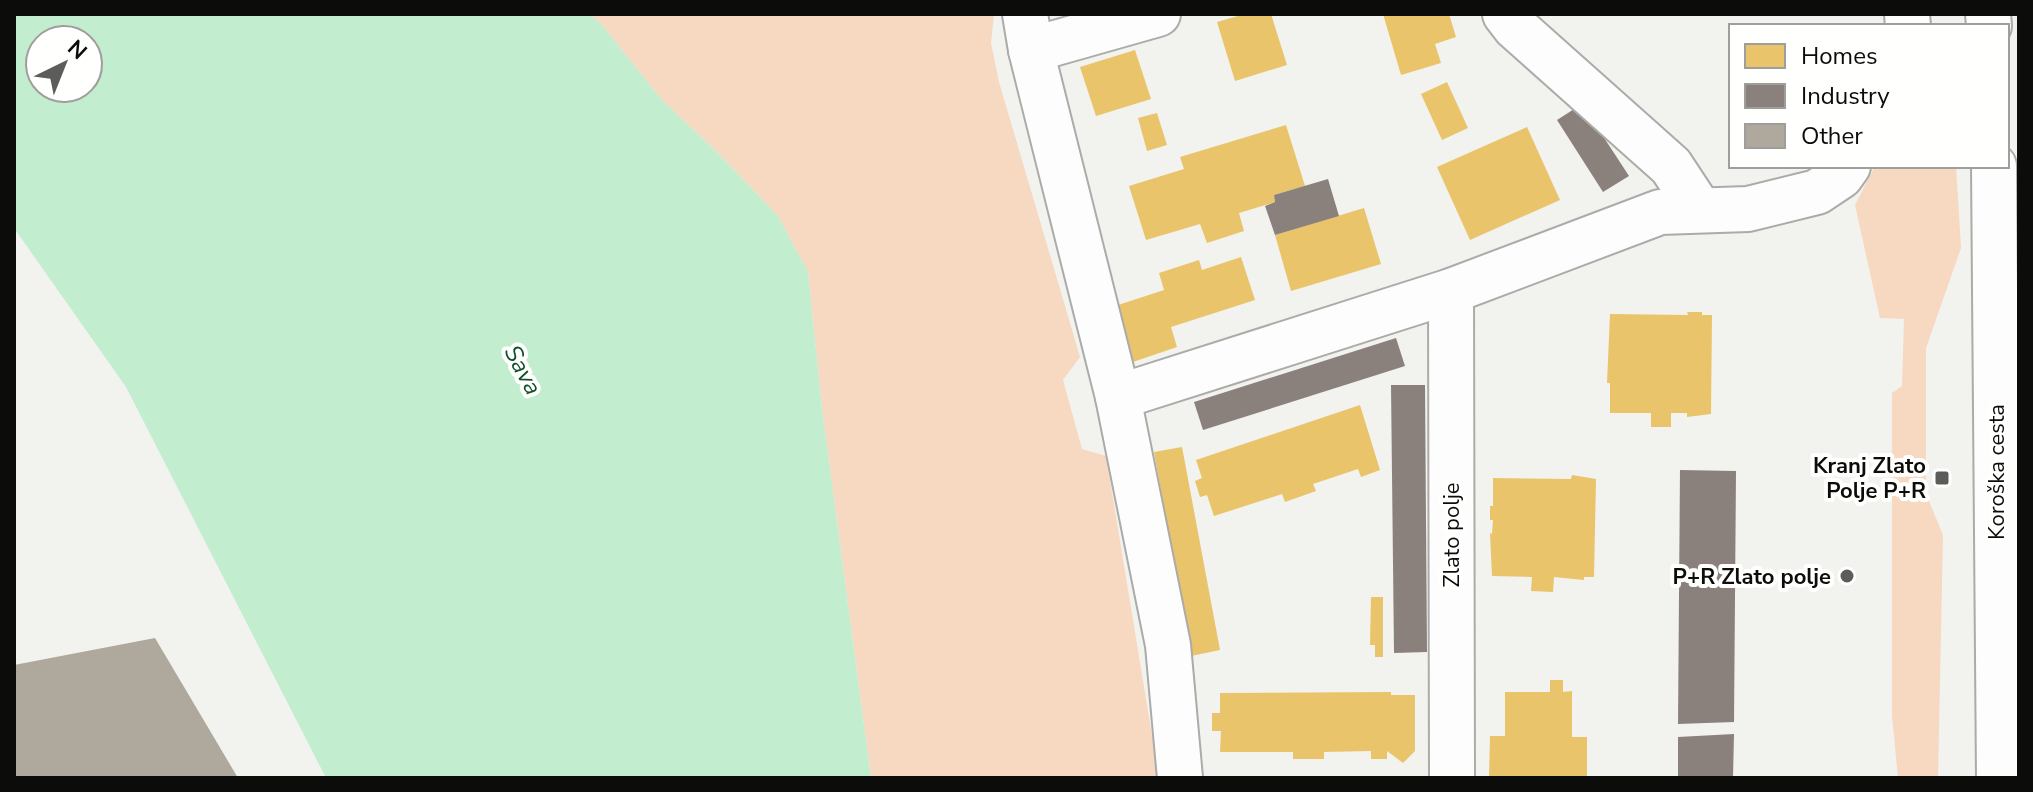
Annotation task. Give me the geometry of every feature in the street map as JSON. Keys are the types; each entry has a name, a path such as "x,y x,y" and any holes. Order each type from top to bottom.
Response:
{"street":[{"path":"1158,14 1028,32 1118,397 1168,645 1180,778"},
{"path":"1505,14 1536,46 1671,166 1700,210"},
{"path":"1118,397 1451,291 1660,212 1748,209 1817,192 1841,176 1847,168"},
{"name":"Koroška cesta","path":"1994,168 1999,778"},
{"name":"Zlato polje","path":"1451,291 1452,778"}],"shaded area":[{"path":"590,14 994,14 991,43 999,82 1080,357 1063,380 1082,449 1106,456 1159,778 871,778 822,408 808,272 778,216 661,99"},
{"path":"1874,168 1956,168 1961,248 1926,348 1926,494 1943,535 1938,778 1898,778 1892,716 1892,393 1902,386 1904,319 1880,318 1855,205"}],"water":[{"name":"Sava","path":"14,14 590,14 661,99 778,216 808,272 822,408 871,778 326,778 126,387 14,228"}],"building: Homes":[{"path":"1245,14 1271,14 1287,65 1235,81 1217,22"},
{"path":"1383,14 1449,14 1456,37 1435,44 1441,63 1401,75"},
{"path":"1135,50 1151,99 1096,116 1080,67"},
{"path":"1447,82 1468,128 1442,140 1421,94"},
{"path":"1157,113 1167,145 1147,151 1138,118"},
{"path":"1286,125 1305,186 1274,195 1275,202 1239,213 1244,231 1207,243 1200,224 1146,240 1129,186 1184,169 1180,157"},
{"path":"1527,127 1560,200 1470,240 1437,167"},
{"path":"1364,208 1381,264 1291,291 1275,235"},
{"path":"1241,257 1255,300 1171,327 1177,347 1133,362 1115,306 1164,290 1159,273 1199,260 1202,270"},
{"path":"1687,312 1712,315 1711,414 1687,417 1687,413 1671,413 1671,427 1651,427 1651,413 1610,413 1610,383 1607,383 1610,314 1688,315"},
{"path":"1360,405 1380,470 1361,477 1358,469 1313,484 1316,491 1285,502 1282,494 1214,516 1207,495 1200,497 1195,481 1202,478 1196,460"},
{"path":"1182,447 1220,650 1191,656 1154,452"},
{"path":"1572,475 1596,479 1594,577 1584,577 1584,580 1554,577 1553,592 1531,591 1532,577 1492,576 1490,533 1493,520 1490,520 1490,506 1493,506 1493,478 1571,479"},
{"path":"1371,597 1383,597 1383,657 1375,657 1375,645 1370,645"},
{"path":"1550,680 1563,680 1563,692 1572,691 1572,737 1587,737 1587,778 1489,778 1490,736 1505,736 1505,692 1550,692"},
{"path":"1391,692 1391,695 1415,695 1415,751 1403,763 1387,751 1387,759 1371,759 1371,751 1324,752 1324,759 1293,759 1293,752 1220,752 1221,731 1212,731 1212,713 1220,713 1220,693"}],"building: Industry":[{"path":"1582,104 1629,176 1603,192 1557,120"},
{"path":"1328,179 1339,216 1275,235 1265,206 1275,202 1274,195"},
{"path":"1396,338 1405,366 1203,430 1194,402"},
{"path":"1391,385 1425,385 1427,652 1394,653"},
{"path":"1680,470 1736,471 1734,722 1678,724"},
{"path":"1734,734 1733,778 1678,778 1678,737"}],"building: Other":[{"path":"155,638 238,778 14,778 14,665"}],"place":[{"name":"Kranj Zlato Polje P+R","path":"1942,478"},
{"name":"P+R Zlato polje","path":"1847,576"}]}
